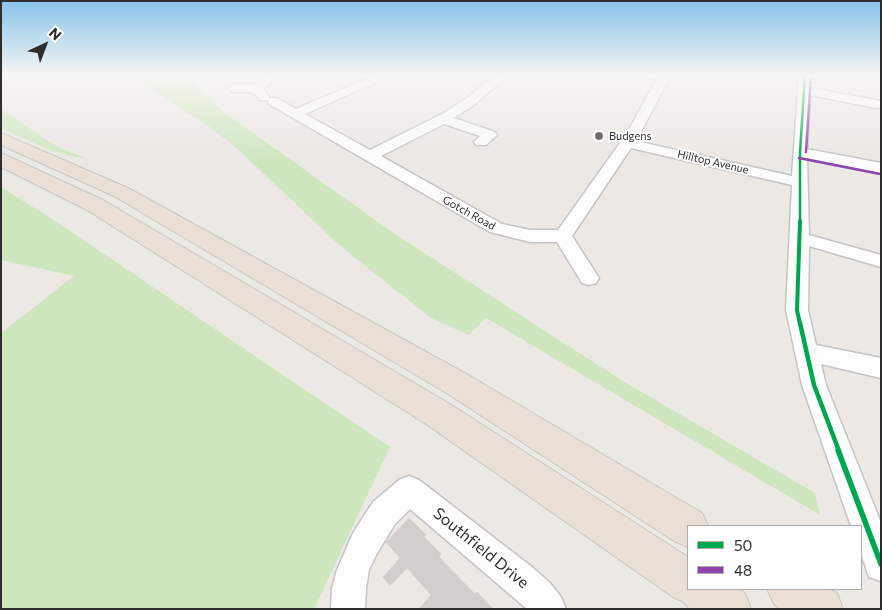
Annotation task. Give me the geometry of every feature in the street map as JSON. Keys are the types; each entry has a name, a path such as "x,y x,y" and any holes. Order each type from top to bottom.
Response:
{"highway":[{"path":"1,138 121,192 459,385 687,526"},
{"path":"1,159 95,205 438,414 687,581"},
{"path":"700,590 729,609"},
{"path":"791,590 821,609"}],"street":[{"name":"Gotch Road","path":"279,103 496,228 530,236 563,236"},
{"path":"296,114 320,103"},
{"path":"370,156 443,119 467,103"},
{"path":"589,278 563,236 627,143 649,103"},
{"path":"803,103 799,182 800,238 797,310 814,385 881,565"},
{"path":"443,119 486,138 504,126"},
{"name":"Hilltop Avenue","path":"627,143 799,182"},
{"path":"800,152 881,168"},
{"path":"800,238 881,261"},
{"path":"806,352 881,368"},
{"name":"Southfield Drive","path":"348,609 349,588 353,570 364,544 384,513 410,490 520,579 538,595 549,609"}],"green space":[{"path":"173,103 215,103 222,111 392,232 621,380 815,493 820,515 486,318 469,335 431,318 339,245 239,150 207,125"},
{"path":"1,109 56,146 89,160 52,151 1,128"},
{"path":"1,187 52,219 390,447 314,609 1,609 1,333 74,276 1,260"}],"building":[{"path":"409,518 441,554 439,557 475,594 477,592 493,609 419,609 431,595 407,568 390,586 383,577 400,558 386,542"}],"transit line":[{"name":"50","path":"803,103 800,152 800,238 797,310 814,385 881,564"},
{"name":"48","path":"806,152 809,103"},
{"name":"48","path":"799,158 880,174"}],"place":[{"name":"Budgens","path":"599,136"}]}
